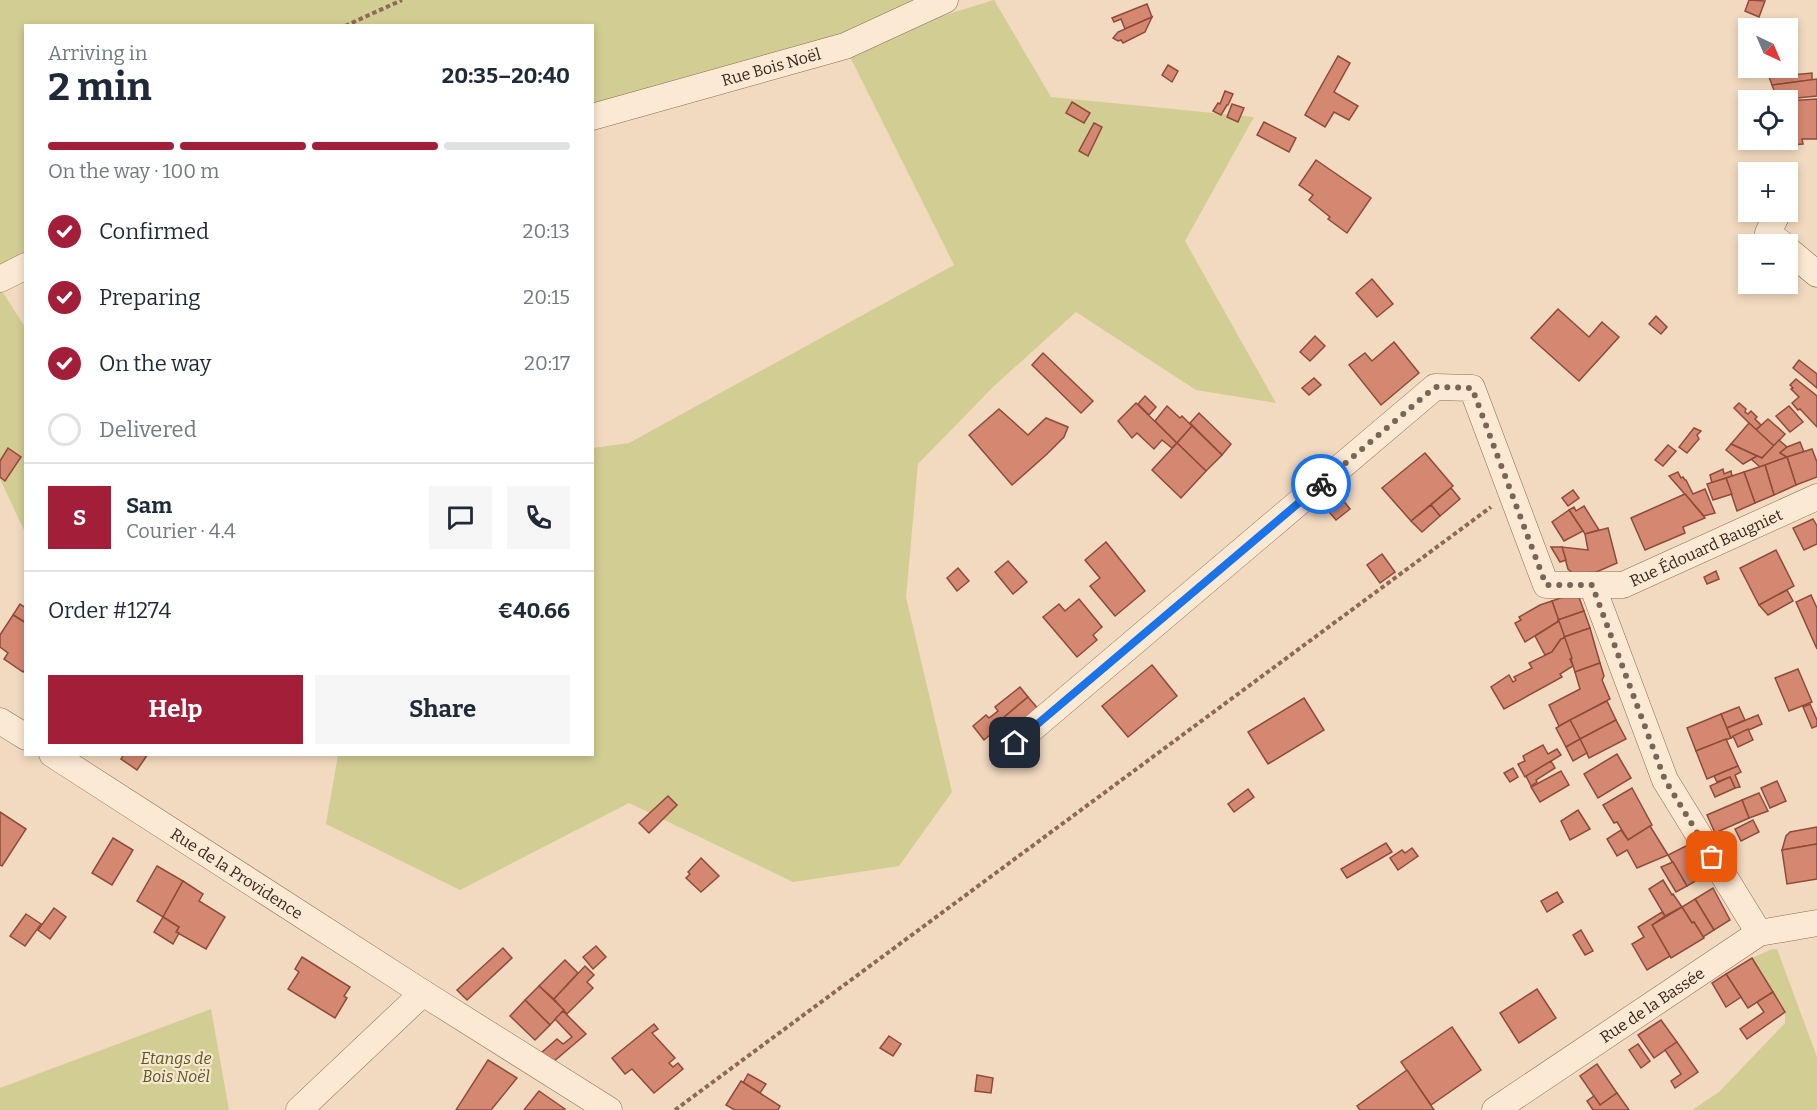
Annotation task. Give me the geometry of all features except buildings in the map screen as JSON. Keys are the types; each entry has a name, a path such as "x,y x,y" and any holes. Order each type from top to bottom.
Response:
{"street":[{"name":"Rue Bois Noël","path":"594,116 845,46 945,0"},
{"path":"1798,258 1817,274"},
{"path":"0,279 24,267"},
{"name":"Rue Édouard Baugniet","path":"1015,743 1435,387 1472,388 1546,585 1623,585 1817,497"},
{"path":"1592,585 1665,780 1759,933"},
{"path":"0,721 24,736"},
{"name":"Rue de la Providence","path":"55,756 609,1110"},
{"name":"Rue de la Bassée","path":"1495,1110 1759,933 1817,922"},
{"path":"298,1110 423,993"}],"path":[{"path":"349,24 402,0"},
{"path":"675,1110 1511,492"}],"green space":[{"path":"0,0 945,0 851,44 994,0 1051,97 1254,117 1185,241 1276,403 1196,390 1076,312 994,386 918,464 906,597 952,792 899,866 793,882 629,803 460,890 326,824 338,756 594,756 594,448 629,443 954,265 845,47 594,116 594,24 24,24 24,267 0,279"},
{"path":"0,288 24,325 24,530 0,479"},
{"path":"1777,949 1817,1057 1817,1110 1692,1110 1719,1092 1785,1023 1785,1013 1752,958"},
{"name":"Etangs de Bois Noël","path":"211,1009 229,1110 0,1110 0,1088"}],"way so far":[{"path":"1321,484 1435,387 1472,388 1546,585 1592,585 1665,780 1712,857"}],"route":[{"path":"1015,743 1321,484"}]}
